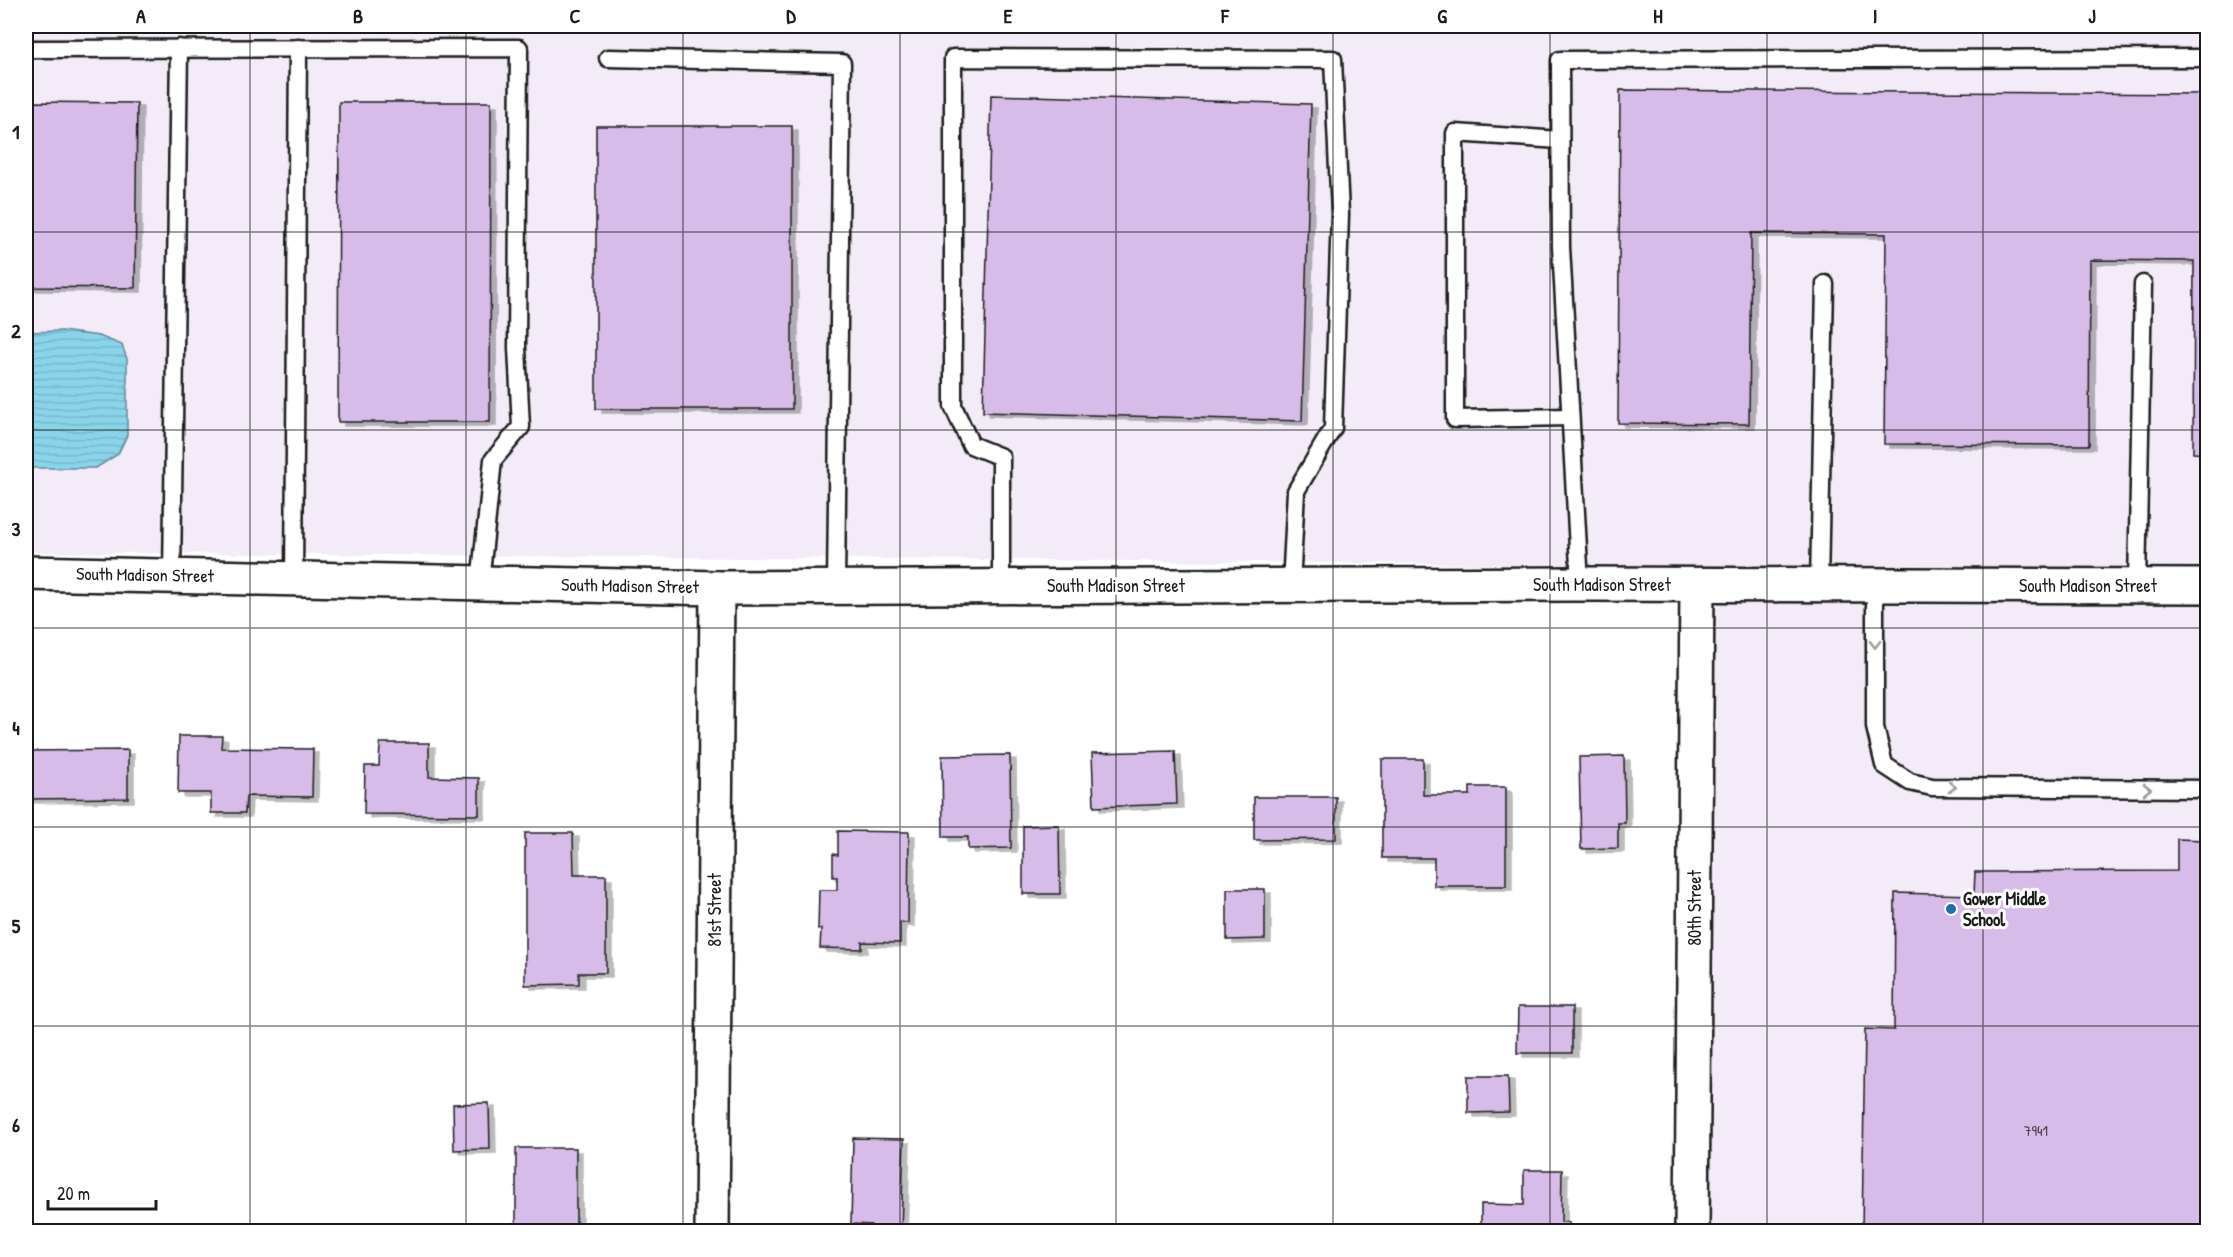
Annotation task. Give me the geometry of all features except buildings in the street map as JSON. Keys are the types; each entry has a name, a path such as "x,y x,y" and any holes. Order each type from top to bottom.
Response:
{"street":[{"name":"South Madison Street","path":"26,573 717,588 1580,584 2208,586"},
{"name":"80th Street","path":"1692,1232 1697,585"},
{"name":"81st Street","path":"712,1232 717,588"}],"lane":[{"path":"172,576 179,48"},
{"path":"294,578 298,48"},
{"path":"26,49 519,48 517,348 521,427 493,460 480,583"},
{"path":"608,58 842,63 837,587"},
{"path":"1001,587 1001,457 971,445 953,406 953,58 1333,59 1340,214 1333,428 1296,491 1291,586"},
{"path":"1580,584 1561,247 1560,60 2208,58"},
{"path":"1560,140 1455,133 1455,419 1570,417"},
{"path":"1818,585 1825,284"},
{"path":"2137,585 2144,284"},
{"path":"1875,586 1875,727 1884,765 1910,782 1932,787 2208,789"}],"shaded area":[{"path":"26,26 2207,26 2207,570 26,552"},
{"name":"Gower Middle School","path":"1697,585 2207,587 2207,1231 1692,1232"}],"water":[{"path":"62,331 99,336 122,345 127,359 127,435 118,454 96,468 26,468 26,332"}],"place":[{"name":"Gower Middle School","path":"1951,909"}]}
